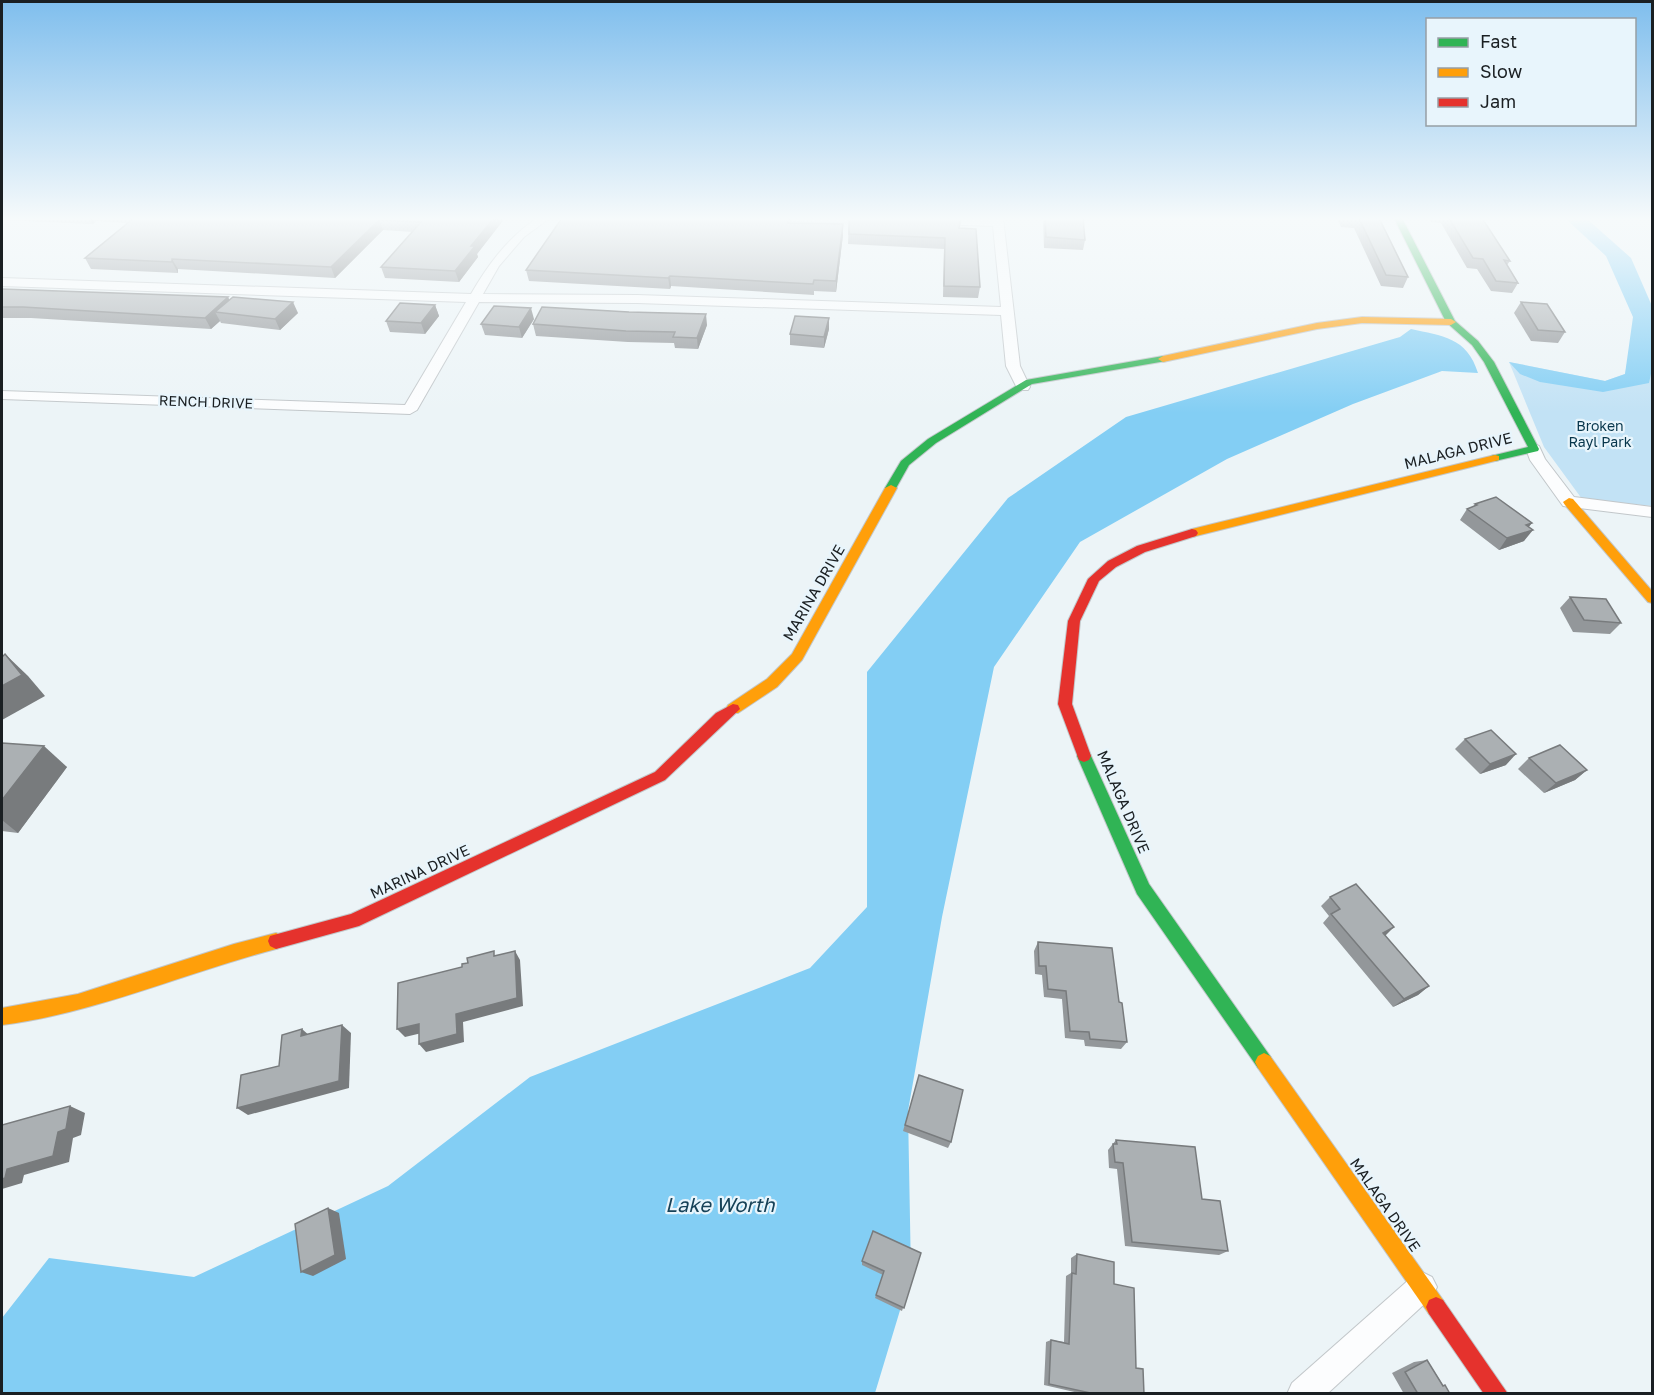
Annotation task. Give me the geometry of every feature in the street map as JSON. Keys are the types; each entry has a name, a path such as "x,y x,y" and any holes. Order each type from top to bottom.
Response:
{"street":[{"path":"35,283 475,298 637,298 1006,311"},
{"path":"475,298 485,283"},
{"path":"1004,283 1013,366 1023,387"},
{"path":"1429,283 1451,322 1475,343 1489,362 1538,460 1569,502 1653,599"},
{"name":"RENCH DRIVE","path":"2,395 410,410 475,298"},
{"name":"MARINA DRIVE","path":"2,1017 78,1002 234,952 353,921 660,776 721,717 772,683 797,657 905,463 932,441 1029,382 1167,358 1317,326 1362,320 1451,322"},
{"name":"MALAGA DRIVE","path":"1497,1394 1143,889 1091,774 1065,704 1074,621 1094,579 1112,564 1141,549 1236,521 1293,510 1534,449"},
{"path":"1569,502 1653,512"},
{"path":"1303,1394 1422,1287"}],"green space":[{"name":"Broken Rayl Park","path":"1652,324 1652,506 1582,499 1544,447 1509,362 1605,381 1625,374 1630,348"}],"water":[{"path":"1618,283 1642,283 1652,306 1652,369 1649,383 1603,392 1540,382 1520,374 1509,362 1605,381 1625,374 1633,317"},
{"name":"Lake Worth","path":"1411,329 1443,337 1460,345 1473,361 1478,373 1442,371 1353,404 1227,459 1080,542 994,667 942,917 908,1111 911,1274 875,1393 2,1394 2,1318 49,1258 194,1277 388,1186 530,1077 810,968 867,907 867,672 1008,498 1126,417 1400,337"}],"building":[{"path":"944,283 980,283 980,287 944,286"},
{"path":"2,289 228,297 205,318 2,307"},
{"path":"233,297 293,302 275,319 215,312"},
{"path":"1521,302 1547,304 1565,332 1538,330"},
{"path":"400,303 435,305 421,323 386,321"},
{"path":"494,306 531,308 519,327 481,324"},
{"path":"542,307 706,314 697,338 673,337 675,332 533,324"},
{"path":"795,316 829,318 824,337 790,334"},
{"path":"1496,497 1532,523 1526,525 1533,530 1507,538 1467,509"},
{"path":"1570,597 1606,599 1621,623 1584,620"},
{"path":"5,654 22,675 2,686 2,657"},
{"path":"1491,730 1516,754 1490,764 1465,739"},
{"path":"2,743 44,746 2,800"},
{"path":"1560,745 1587,770 1556,783 1529,758"},
{"path":"1356,884 1394,927 1383,933 1429,986 1404,999 1331,914 1340,909 1330,897"},
{"path":"1038,942 1112,948 1127,1042 1090,1039 1089,1032 1070,1031 1066,991 1048,989 1046,966 1039,966"},
{"path":"494,951 494,956 515,951 517,998 456,1014 457,1034 419,1044 419,1024 397,1029 398,983 462,967 462,964 468,963 467,958"},
{"path":"342,1025 339,1081 237,1108 241,1075 279,1066 282,1035 302,1029 301,1036"},
{"path":"919,1075 963,1090 951,1142 905,1125"},
{"path":"70,1106 66,1129 58,1132 53,1156 7,1169 5,1178 2,1179 2,1125"},
{"path":"1116,1140 1195,1147 1202,1199 1220,1201 1228,1251 1132,1242 1123,1163 1115,1162 1113,1144 1117,1144"},
{"path":"328,1208 335,1255 301,1272 295,1224"},
{"path":"873,1231 921,1253 904,1308 876,1295 884,1271 862,1261"},
{"path":"1077,1254 1114,1262 1114,1284 1134,1288 1136,1368 1143,1369 1144,1394 1095,1394 1049,1384 1051,1340 1069,1344 1072,1273 1076,1274"},
{"path":"1427,1360 1450,1394 1418,1394 1405,1372"}],"traffic: fast":[{"path":"1431,283 1451,322 1475,343 1489,362 1534,449 1495,458"},
{"path":"891,488 905,463 932,441 1029,382 1163,359"},
{"path":"1084,756 1143,889 1264,1062"}],"traffic: slow":[{"path":"1163,359 1317,326 1362,320 1451,322"},
{"path":"1192,533 1495,458"},
{"path":"733,709 772,683 797,657 891,488"},
{"path":"1569,502 1652,599"},
{"path":"2,1017 78,1002 234,952 276,941"},
{"path":"1264,1062 1436,1307"}],"traffic: jam":[{"path":"1084,756 1065,704 1074,621 1094,579 1112,564 1141,549 1192,533"},
{"path":"276,941 353,921 660,776 721,717 733,709"},
{"path":"1436,1307 1497,1394"}]}
